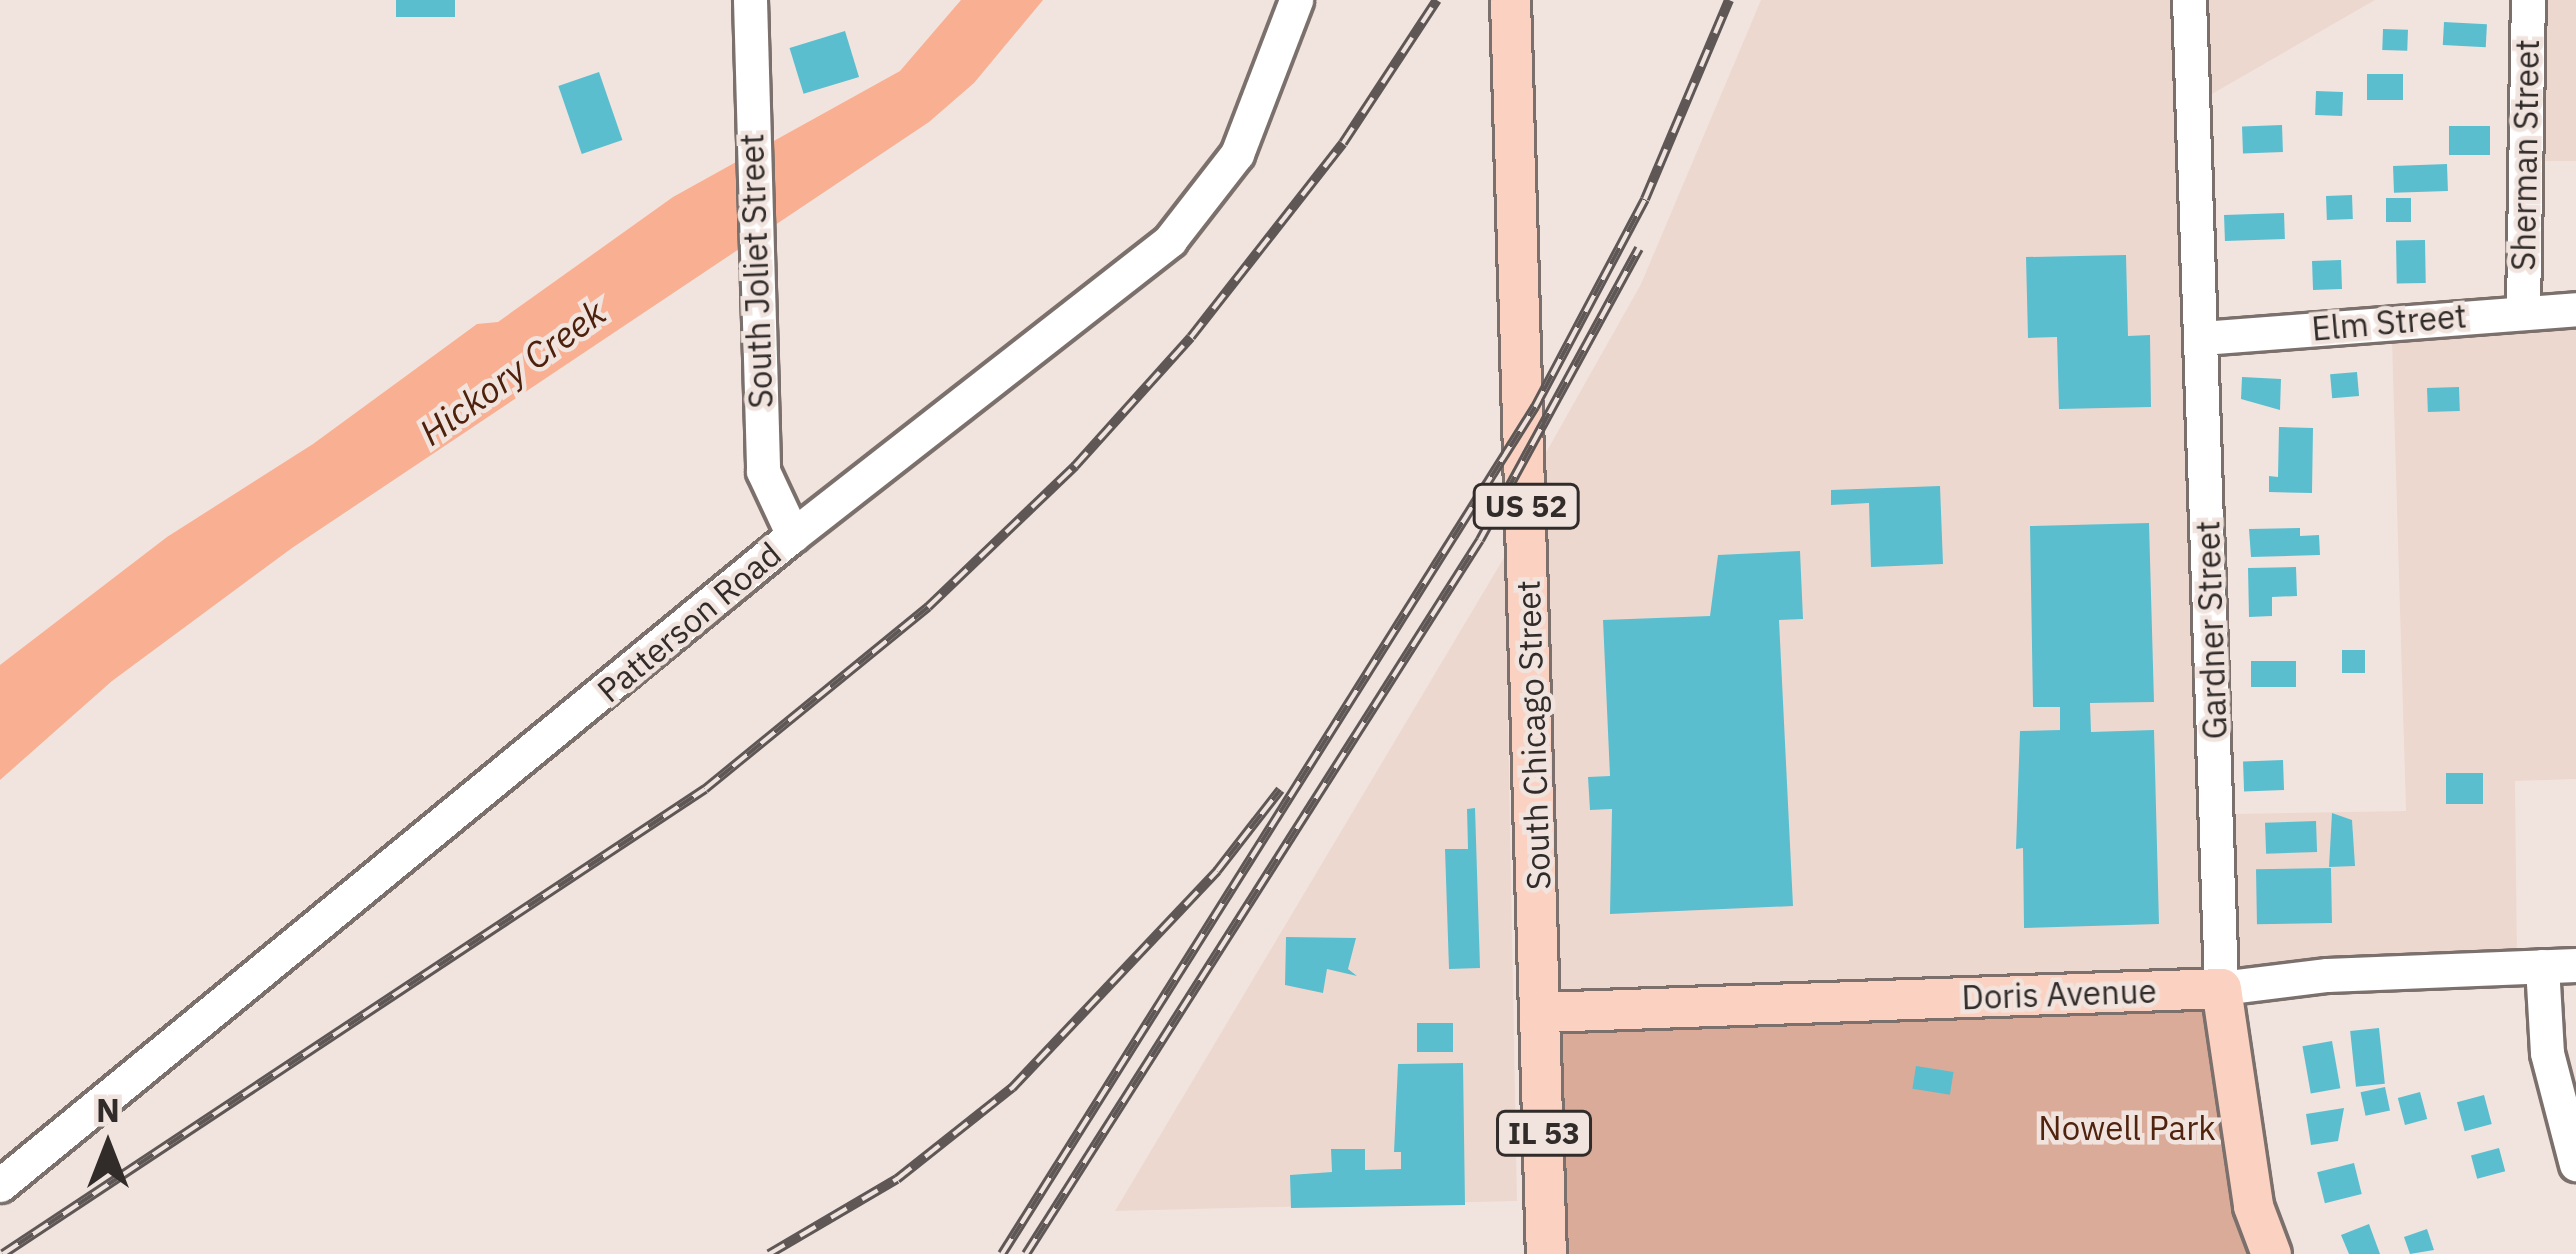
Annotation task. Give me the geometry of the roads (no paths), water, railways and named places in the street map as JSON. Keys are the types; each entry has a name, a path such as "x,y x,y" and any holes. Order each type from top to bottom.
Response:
{"main road":[{"name":"South Chicago Street","path":"1510,0 1546,1254"},
{"name":"Doris Avenue","path":"1541,1012 2222,988"},
{"name":"Gardner Street","path":"2222,988 2254,1206 2271,1254"}],"street":[{"name":"South Joliet Street","path":"750,0 763,471 793,535"},
{"name":"Patterson Road","path":"0,1185 793,535 1170,240 1237,154 1296,0"},
{"name":"Gardner Street","path":"2189,0 2222,988"},
{"name":"Sherman Street","path":"2523,310 2528,0"},
{"name":"Elm Street","path":"2202,338 2576,309"},
{"name":"Doris Avenue","path":"2222,988 2327,974 2559,966"},
{"path":"2559,966 2547,1053 2576,1165"}],"water":[{"name":"Hickory Creek","path":"961,0 1043,0 974,83 929,122 292,548 112,681 0,780 0,665 167,537 313,444 477,324 498,322 673,197 900,71"}],"railway":[{"path":"3,1254 705,789 928,607 1075,466 1191,337 1343,143 1437,0"},
{"path":"1002,1254 1535,407 1645,199 1729,0"},
{"path":"1026,1254 1480,540 1639,248"},
{"path":"769,1254 897,1179 1012,1088 1217,871 1280,790"}],"park label":[{"name":"Nowell Park","path":"2127,1128"}]}
